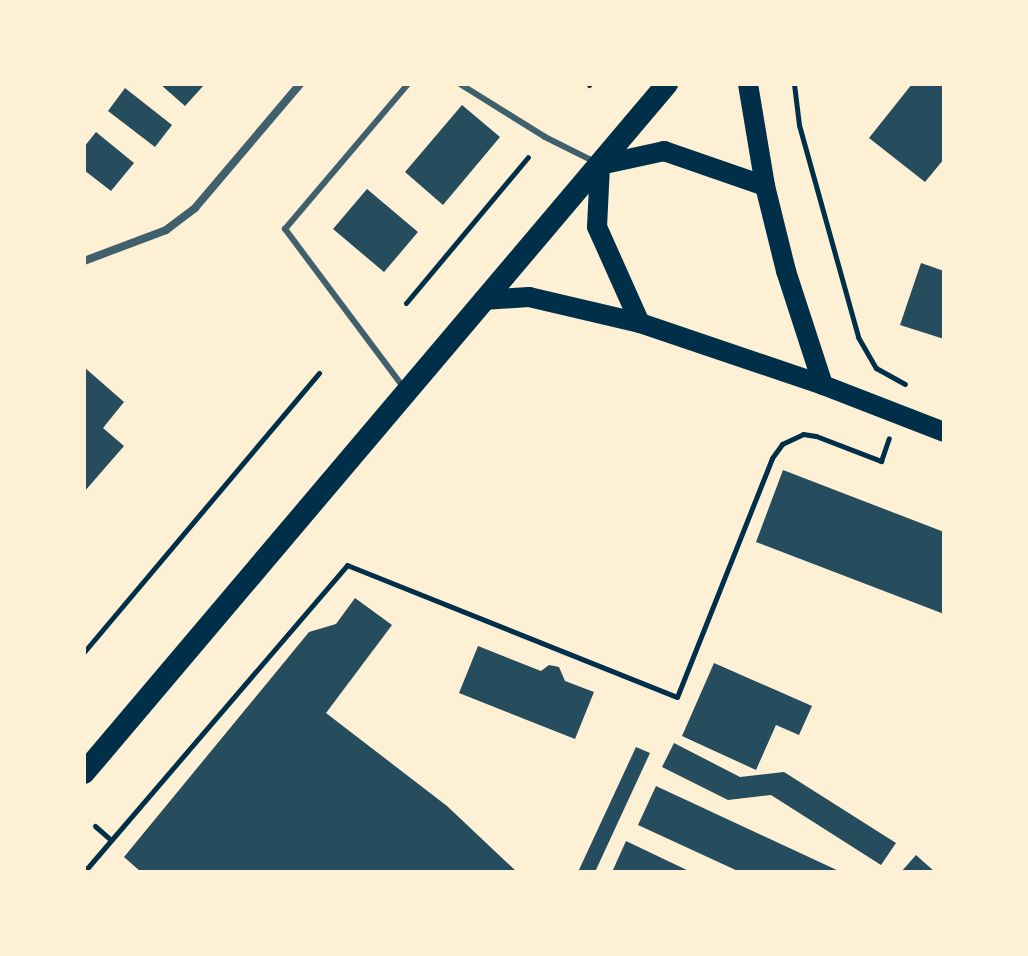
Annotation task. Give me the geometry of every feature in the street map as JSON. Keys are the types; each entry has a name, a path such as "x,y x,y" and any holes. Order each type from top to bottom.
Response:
{"highway":[{"path":"84,773 667,84"}],"main road":[{"path":"748,84 765,186 786,271 823,385"},
{"path":"640,323 597,227 600,165 664,151 765,186"},
{"path":"483,300 529,297 640,323 823,385 944,432"}],"street":[{"path":"84,261 166,230 195,208 300,84"}],"lane":[{"path":"405,390 285,229 408,84"},
{"path":"460,84 545,137 600,165"}],"path":[{"path":"794,84 799,125 858,337 876,368 908,386 905,394"},
{"path":"406,303 528,157"},
{"path":"84,652 319,373"},
{"path":"84,872 347,565 677,697 772,458 782,444 803,434 816,436 881,461 891,433"},
{"path":"95,826 111,840"}],"building":[{"path":"160,84 205,84 185,106"},
{"path":"912,84 944,84 944,159 925,182 869,138"},
{"path":"125,88 172,125 155,147 108,111"},
{"path":"462,105 500,137 443,205 405,172"},
{"path":"96,132 134,163 111,191 84,170 84,147"},
{"path":"367,189 418,232 384,272 333,229"},
{"path":"921,263 944,271 944,339 900,325"},
{"path":"84,367 124,402 103,428 124,446 84,492"},
{"path":"783,470 944,532 944,614 756,542"},
{"path":"355,598 392,625 326,713 447,806 517,872 141,872 124,857 309,632 336,624"},
{"path":"478,646 541,671 549,665 559,667 565,681 594,692 575,739 459,693"},
{"path":"714,663 812,706 799,735 776,725 756,770 682,736"},
{"path":"674,743 740,777 784,772 896,843 881,865 771,795 728,800 662,767"},
{"path":"636,747 650,753 595,872 578,872"},
{"path":"656,786 841,872 740,872 638,825"},
{"path":"626,841 691,872 612,872"},
{"path":"916,855 935,872 901,872"}]}
